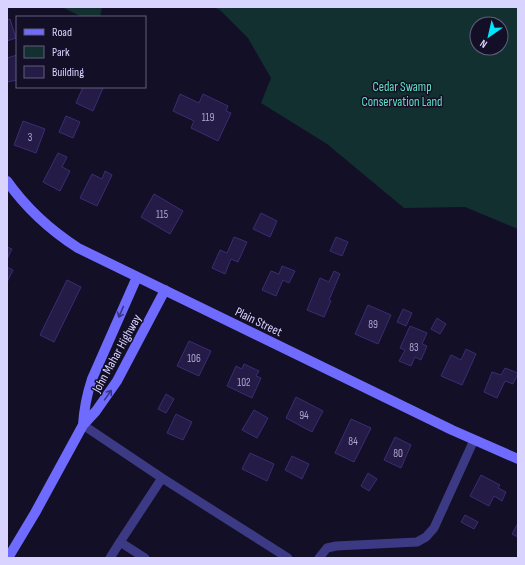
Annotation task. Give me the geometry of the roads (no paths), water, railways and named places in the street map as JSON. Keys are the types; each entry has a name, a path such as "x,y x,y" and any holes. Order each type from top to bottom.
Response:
{"main road":[{"name":"Plain Street","path":"7,181 23,202 43,222 65,239 92,255 474,440 518,459"},
{"name":"John Mahar Highway","path":"83,425 87,392 137,277"},
{"name":"John Mahar Highway","path":"8,558 35,513 83,425 96,411 115,384 165,290"}],"lane":[{"path":"83,425 162,478 288,558"},
{"path":"319,558 327,548 336,546 417,542 426,538 434,528 474,440"},
{"path":"110,558 162,478"},
{"path":"120,542 146,558"}],"park label":[{"name":"Cedar Swamp Conservation Land","path":"402,94"}]}
